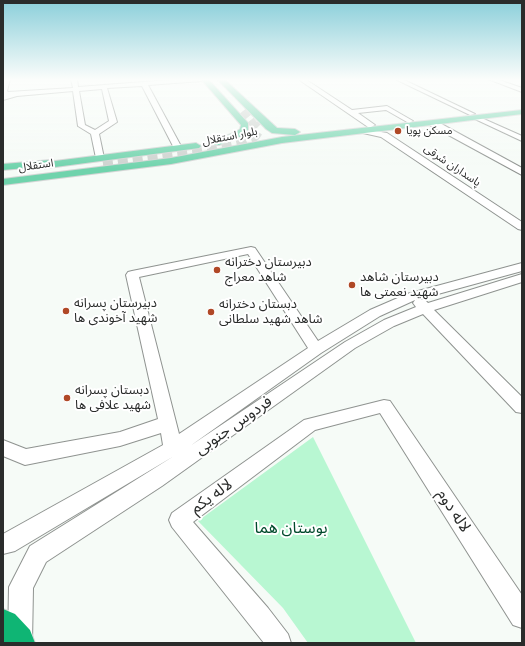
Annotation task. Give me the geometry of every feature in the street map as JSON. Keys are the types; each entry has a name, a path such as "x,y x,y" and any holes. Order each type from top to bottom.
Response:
{"highway":[{"path":"3,626 18,643"}],"main road":[{"path":"243,111 275,131 298,132"},
{"path":"214,143 235,136 244,130 245,125 243,122 243,111"},
{"name":"بلوار استقلال","path":"5,178 171,161 250,145 409,121 522,111"},
{"name":"بلوار استقلال","path":"69,162 102,161 178,148 298,132 368,128 391,132 474,116"},
{"path":"5,178 102,161"},
{"path":"3,167 69,162"},
{"name":"استقلال","path":"5,178 69,162"}],"street":[{"path":"79,109 82,126 95,133 102,161"},
{"path":"95,133 113,122 110,109"},
{"path":"154,109 178,148"},
{"path":"347,109 368,128"},
{"path":"351,112 377,109"},
{"path":"389,109 409,121"},
{"path":"460,109 522,139"},
{"path":"433,123 522,172"},
{"name":"پاسداران شرقی","path":"368,128 391,132 522,220"},
{"name":"پاسداران شرقی","path":"391,132 522,227"},
{"path":"173,448 132,275 251,250 316,349"},
{"name":"فردوس جنوبی","path":"18,643 21,587 38,554 155,480 350,345 389,323 419,302 522,267"},
{"name":"فردوس جنوبی","path":"3,544 7,544 173,448 316,349 374,313 522,278"},
{"path":"419,302 522,407"},
{"name":"لاله دوم","path":"384,406 522,616"},
{"name":"لاله یکم","path":"279,643 179,520 310,425 384,406"},
{"path":"3,448 25,457 120,439 145,432 167,423"}],"green space":[{"name":"بوستان هما","path":"313,437 416,643 308,643 283,608 198,521"}],"tunnel":[{"path":"243,111 255,126"},
{"path":"103,164 195,151 245,140 255,136 259,130 255,126"}],"place":[{"name":"مسکن پویا","path":"398,131"},
{"name":"دبیرستان دخترانه شاهد معراج","path":"217,270"},
{"name":"دبیرستان شاهد شهید نعمتی ها","path":"352,285"},
{"name":"دبیرستان پسرانه شهید آخوندی ها","path":"66,311"},
{"name":"دبستان دخترانه شاهد شهید سلطانی","path":"211,312"},
{"name":"دبستان پسرانه شهید علافی ها","path":"67,398"}]}
